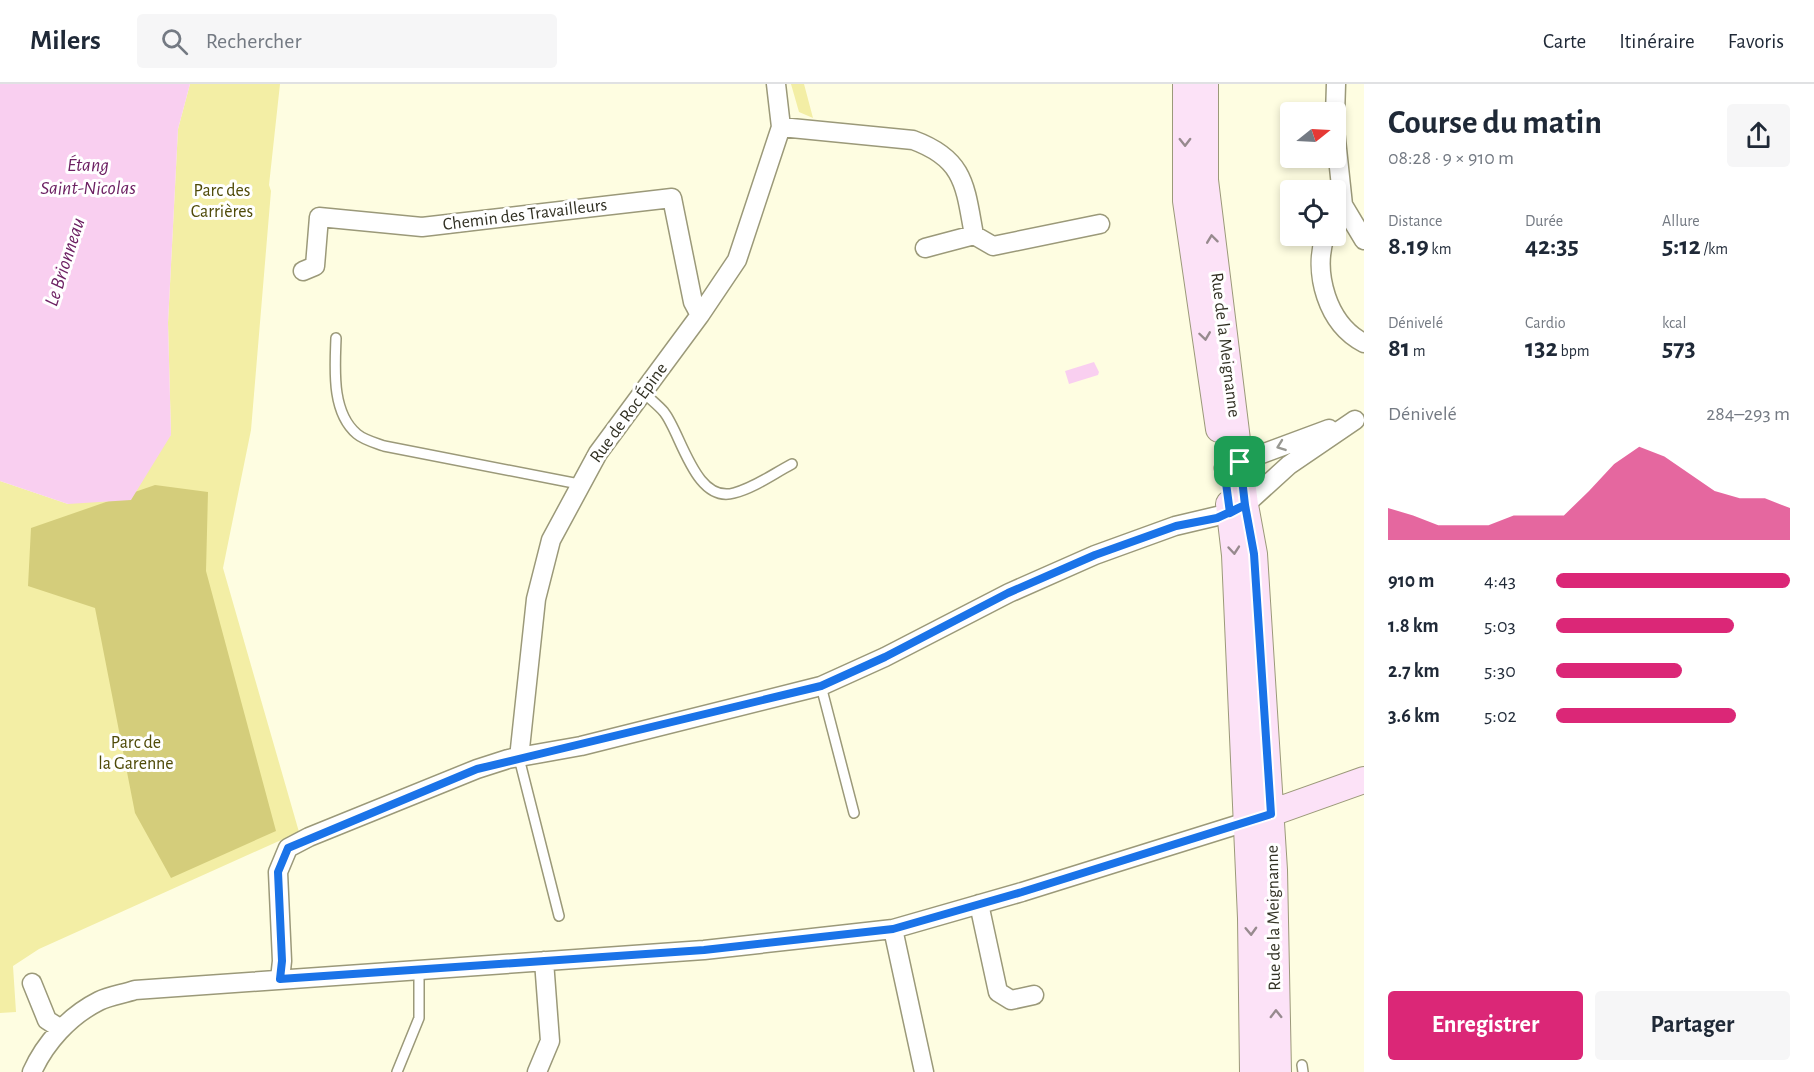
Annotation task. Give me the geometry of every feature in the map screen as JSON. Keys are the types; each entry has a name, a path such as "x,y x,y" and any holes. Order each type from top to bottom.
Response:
{"street":[{"name":"Rue de Roc Épine","path":"522,758 536,599 551,540 579,484 598,453 644,393 737,260 781,127 776,84"},
{"name":"Rue de la Meignanne","path":"1186,84 1186,201 1238,509 1235,555 1251,918 1253,1072"},
{"name":"Rue de la Meignanne","path":"1205,84 1204,180 1232,465"},
{"path":"1335,102 1336,84"},
{"path":"781,127 913,140 932,147 951,160 963,182 974,235"},
{"name":"Chemin des Travailleurs","path":"303,271 315,266 319,217 422,227 672,198 693,302 700,315"},
{"path":"1346,218 1364,240"},
{"path":"925,249 974,235 993,246 1100,224"},
{"path":"1322,246 1320,270 1324,293 1340,322 1355,338 1364,343"},
{"path":"1232,465 1360,418"},
{"path":"280,979 282,961 278,872 288,848 477,769 821,686 885,657 1008,593 1095,555 1176,526 1238,509 1289,465 1360,418"},
{"name":"Rue de la Meignanne","path":"1238,509 1254,554 1271,814 1294,1070"},
{"path":"32,1072 55,1036 99,1001 135,990 715,949 893,929 1246,822 1364,780"},
{"path":"979,904 998,992 1011,1000 1034,995"},
{"path":"893,929 924,1072"},
{"path":"537,1072 550,1041 544,961"},
{"path":"32,983 55,1036"}],"lane":[{"path":"336,338 335,380 343,413 357,434 384,446 579,484"},
{"path":"644,393 665,413 679,445 700,478 716,492 734,493 792,465"},
{"path":"821,686 854,813"},
{"path":"522,758 559,916"},
{"path":"397,1072 419,1018 419,969"}],"green space":[{"name":"Parc de la Garenne","path":"190,84 280,84 269,185 271,191 251,430 223,568 299,832 39,949 13,966 16,1012 0,1013 0,481 68,504 171,435 168,323 178,129"},
{"path":"791,84 804,84 813,118 799,112"},
{"path":"155,485 208,492 206,571 276,831 171,878 135,813 95,608 28,586 31,528"}],"water":[{"name":"Étang Saint-Nicolas","path":"0,84 190,84 178,129 168,323 171,435 131,500 68,504 0,481"},
{"path":"1094,362 1099,372 1098,375 1069,384 1065,371"}],"route":[{"path":"1240,462 1224,468 1230,513 1245,505 1254,554 1271,814 1022,892 893,929 704,950 280,979 282,961 278,872 288,848 422,790 508,759 581,746 728,707 821,686 885,657 1008,593 1095,555 1176,526 1217,518 1230,513 1245,505 1240,462"}],"park label":[{"name":"Parc des Carrières","path":"222,201"}],"water label":[{"name":"Le Brionneau","path":"65,262"}]}
